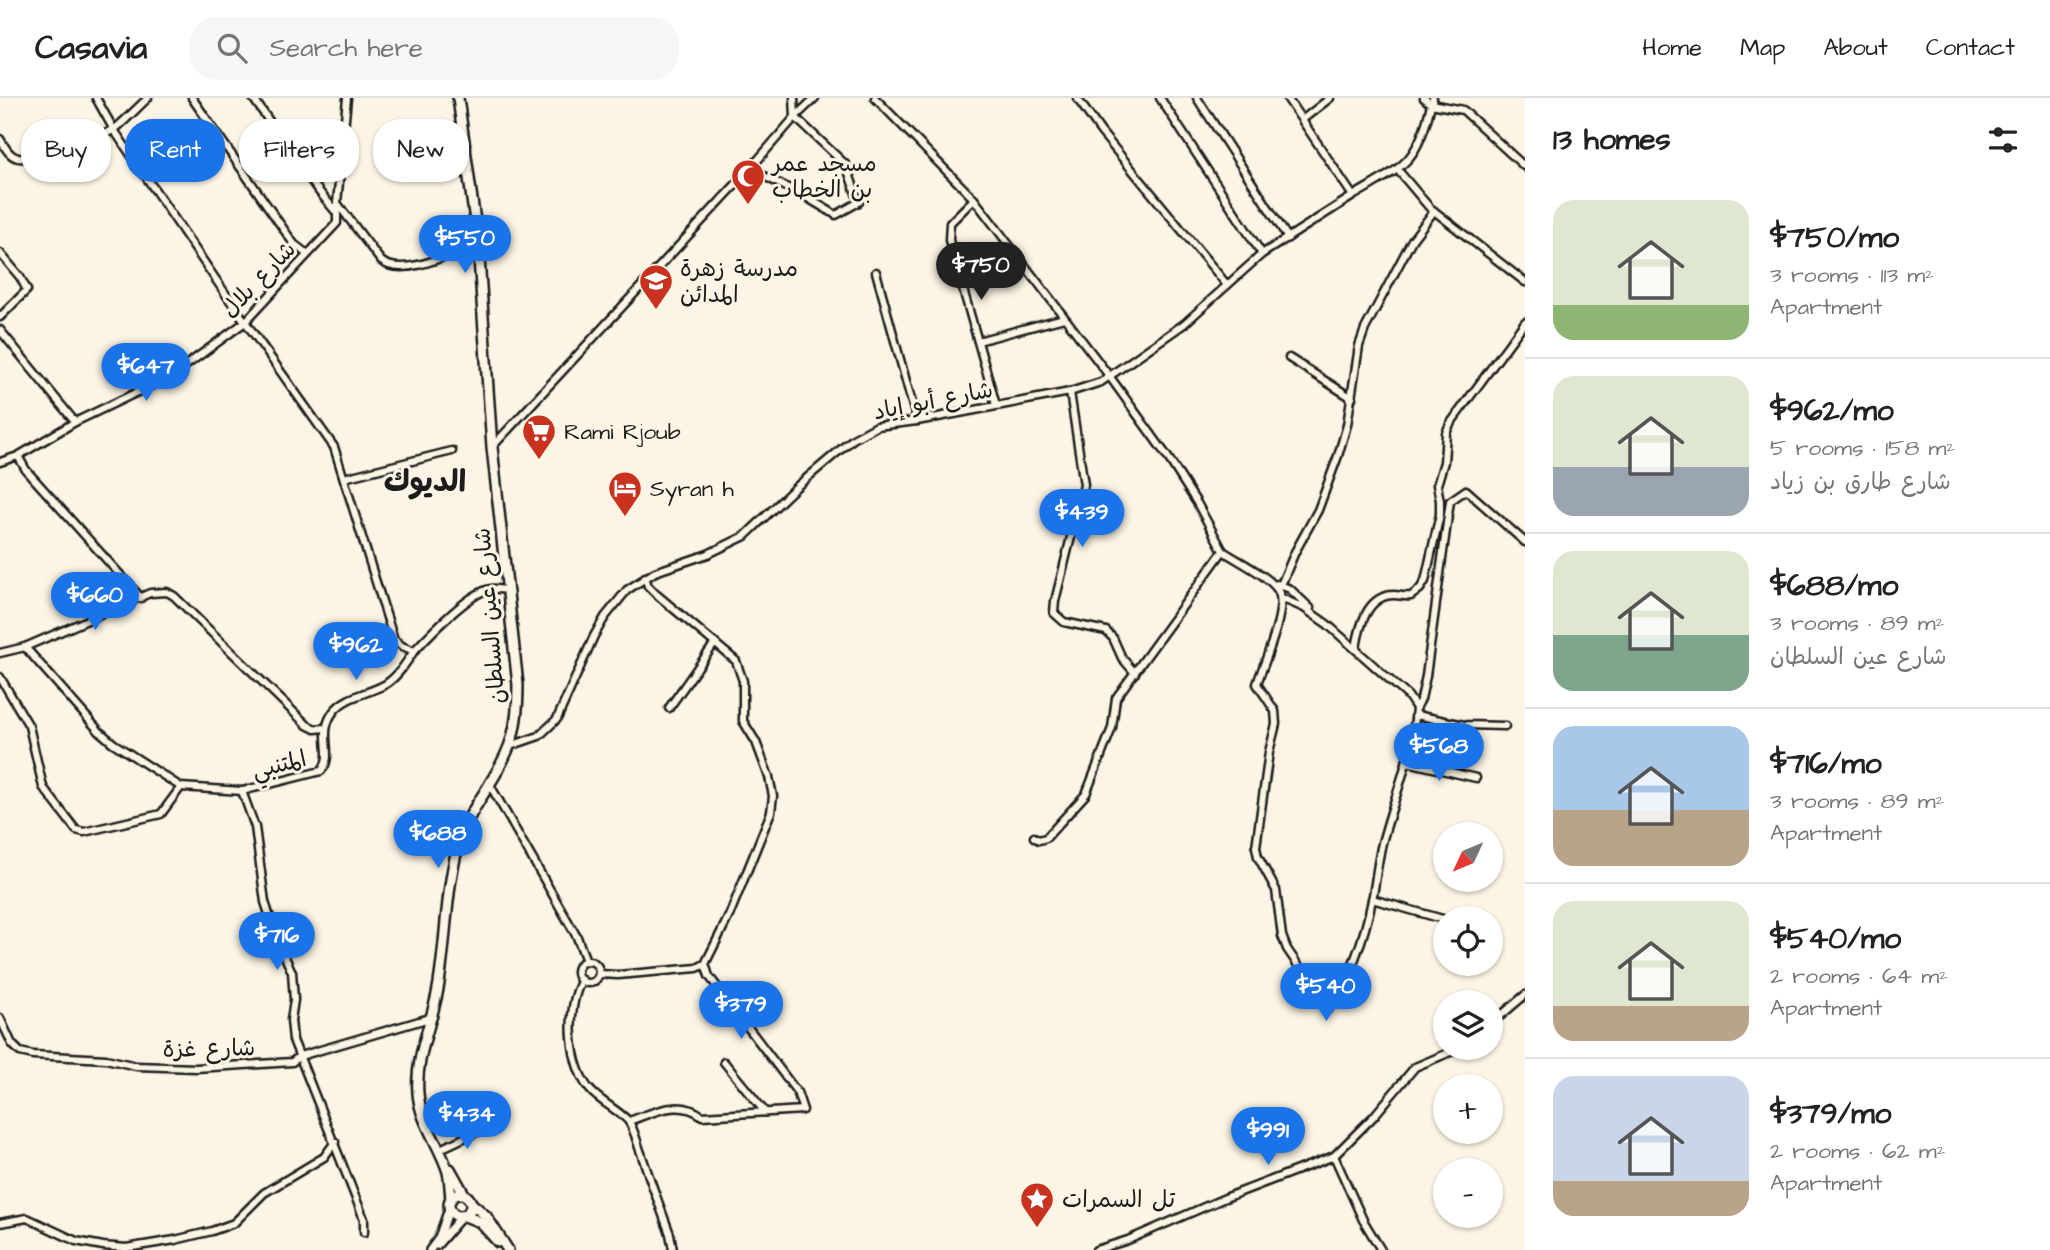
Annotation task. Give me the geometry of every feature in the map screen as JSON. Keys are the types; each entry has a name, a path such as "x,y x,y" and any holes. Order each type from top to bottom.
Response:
{"main road":[{"name":"شارع عين السلطان","path":"450,1204 448,1173 420,1108 418,1091 421,1057 433,1017 460,836 468,817 490,785 510,746 516,728 518,685 492,447 478,243 460,99"},
{"name":"شارع عين السلطان","path":"438,1150 464,1194"},
{"path":"456,1194 464,1194 486,1216 505,1250 480,1222 454,1214 450,1204 456,1194"},
{"path":"463,1216 470,1210 471,1203"}],"street":[{"path":"96,98 114,130 334,447 391,634 397,643 414,651"},
{"path":"0,139 11,155 26,159 45,155 114,130 148,98"},
{"path":"192,98 294,244 307,254"},
{"path":"253,98 317,189 337,212"},
{"path":"337,223 347,98"},
{"path":"750,169 836,215 859,202 846,165 795,117 794,98"},
{"path":"492,447 815,98"},
{"path":"875,98 974,199 1167,456 1223,551 1278,590 1281,611 1257,684 1275,711 1276,724 1269,752 1256,847 1258,857 1276,890 1282,936 1287,949 1328,1009 1348,979 1359,947 1372,900 1382,844 1407,762 1416,711 1426,676 1450,501 1466,490 1525,542"},
{"path":"1077,98 1101,132 1227,285"},
{"path":"1160,98 1262,254"},
{"path":"1287,98 1353,196"},
{"path":"1302,120 1330,98"},
{"path":"1424,98 1462,110 1525,167"},
{"path":"1199,99 1288,238"},
{"name":"شارع أبو إياد","path":"510,746 539,736 557,719 599,626 627,590 646,577 708,554 745,536 816,469 864,432 877,426 1070,392 1110,377 1184,324 1262,254 1397,169 1417,150 1432,101"},
{"path":"1397,169 1410,187 1434,211 1525,282"},
{"path":"974,199 954,218 948,228 949,240 996,405"},
{"path":"337,203 381,261 393,268 430,261 478,243"},
{"path":"1281,585 1329,481 1347,425 1359,346 1412,240 1434,211"},
{"path":"337,223 340,219 350,220"},
{"name":"شارع بلال","path":"0,462 18,456 75,422 173,375 245,322 337,223"},
{"path":"0,253 27,290 0,317"},
{"path":"876,272 917,421"},
{"path":"978,341 1064,318"},
{"path":"1356,649 1364,616 1377,601 1395,595 1411,596 1420,589 1425,580 1440,514 1437,485 1444,461 1446,433 1525,321"},
{"path":"0,330 75,422"},
{"path":"1289,358 1352,398"},
{"path":"1070,392 1084,485 1054,613 1064,622 1106,631 1114,638 1122,658 1135,673"},
{"path":"344,478 452,451"},
{"path":"18,456 26,470 141,597"},
{"path":"1034,837 1039,840 1046,838 1086,794 1112,728 1116,698 1223,551"},
{"path":"599,974 618,975 697,968 705,964 729,916 774,803 769,777 755,742 743,722 740,668 736,661 656,594 648,586 646,577"},
{"path":"1271,583 1281,585 1298,595 1316,615 1408,696 1416,711 1464,725 1505,726"},
{"path":"0,653 25,647 141,597 167,592 307,725 315,729 325,728 340,704 389,681 437,627 475,596 487,589 507,590"},
{"path":"1281,598 1316,615"},
{"path":"668,708 715,643"},
{"path":"25,647 99,731 119,748 181,788 242,791 255,827 265,902 278,942 292,972 293,1000 290,1020 293,1040 364,1219 364,1232"},
{"path":"0,677 29,726 43,787 76,830 84,832 161,814 181,788"},
{"name":"المتنبي","path":"242,791 321,771 326,765 328,755 325,728"},
{"path":"1407,762 1476,778"},
{"path":"490,785 576,937 586,961"},
{"path":"1372,900 1433,916"},
{"path":"586,961 596,964 599,974"},
{"path":"582,980 578,971 580,965 586,961"},
{"path":"629,1121 673,1107 694,1109 702,1116 803,1110 797,1092 709,976 705,964"},
{"path":"582,980 592,982 599,974"},
{"path":"582,980 577,988 572,1016 573,1050 579,1072 590,1091 629,1121 670,1234 673,1250"},
{"path":"1503,1014 1525,995"},
{"name":"شارع غزة","path":"0,1018 12,1044 20,1052 106,1059 136,1066 196,1068 292,1062 300,1056 433,1017"},
{"path":"1096,1250 1128,1240 1334,1156 1374,1116 1415,1067 1433,1059"},
{"path":"724,1062 765,1112"},
{"path":"438,1150 485,1128"},
{"path":"0,1223 27,1218 76,1241 103,1246 126,1248 175,1240 234,1223 264,1193 324,1157 335,1142"},
{"path":"1334,1156 1363,1220 1381,1250"},
{"path":"431,1250 439,1238 450,1204"},
{"path":"431,1250 444,1240 463,1216"}],"place":[{"name":"مسجد عمر بن الخطاب","path":"748,206"},
{"name":"مدرسة زهرة المدائن","path":"656,311"},
{"name":"Rami Rjoub","path":"539,461"},
{"name":"Syran h","path":"625,518"},
{"name":"تل السمرات","path":"1037,1229"}],"district":[{"name":"الديوك","path":"425,481"}]}
